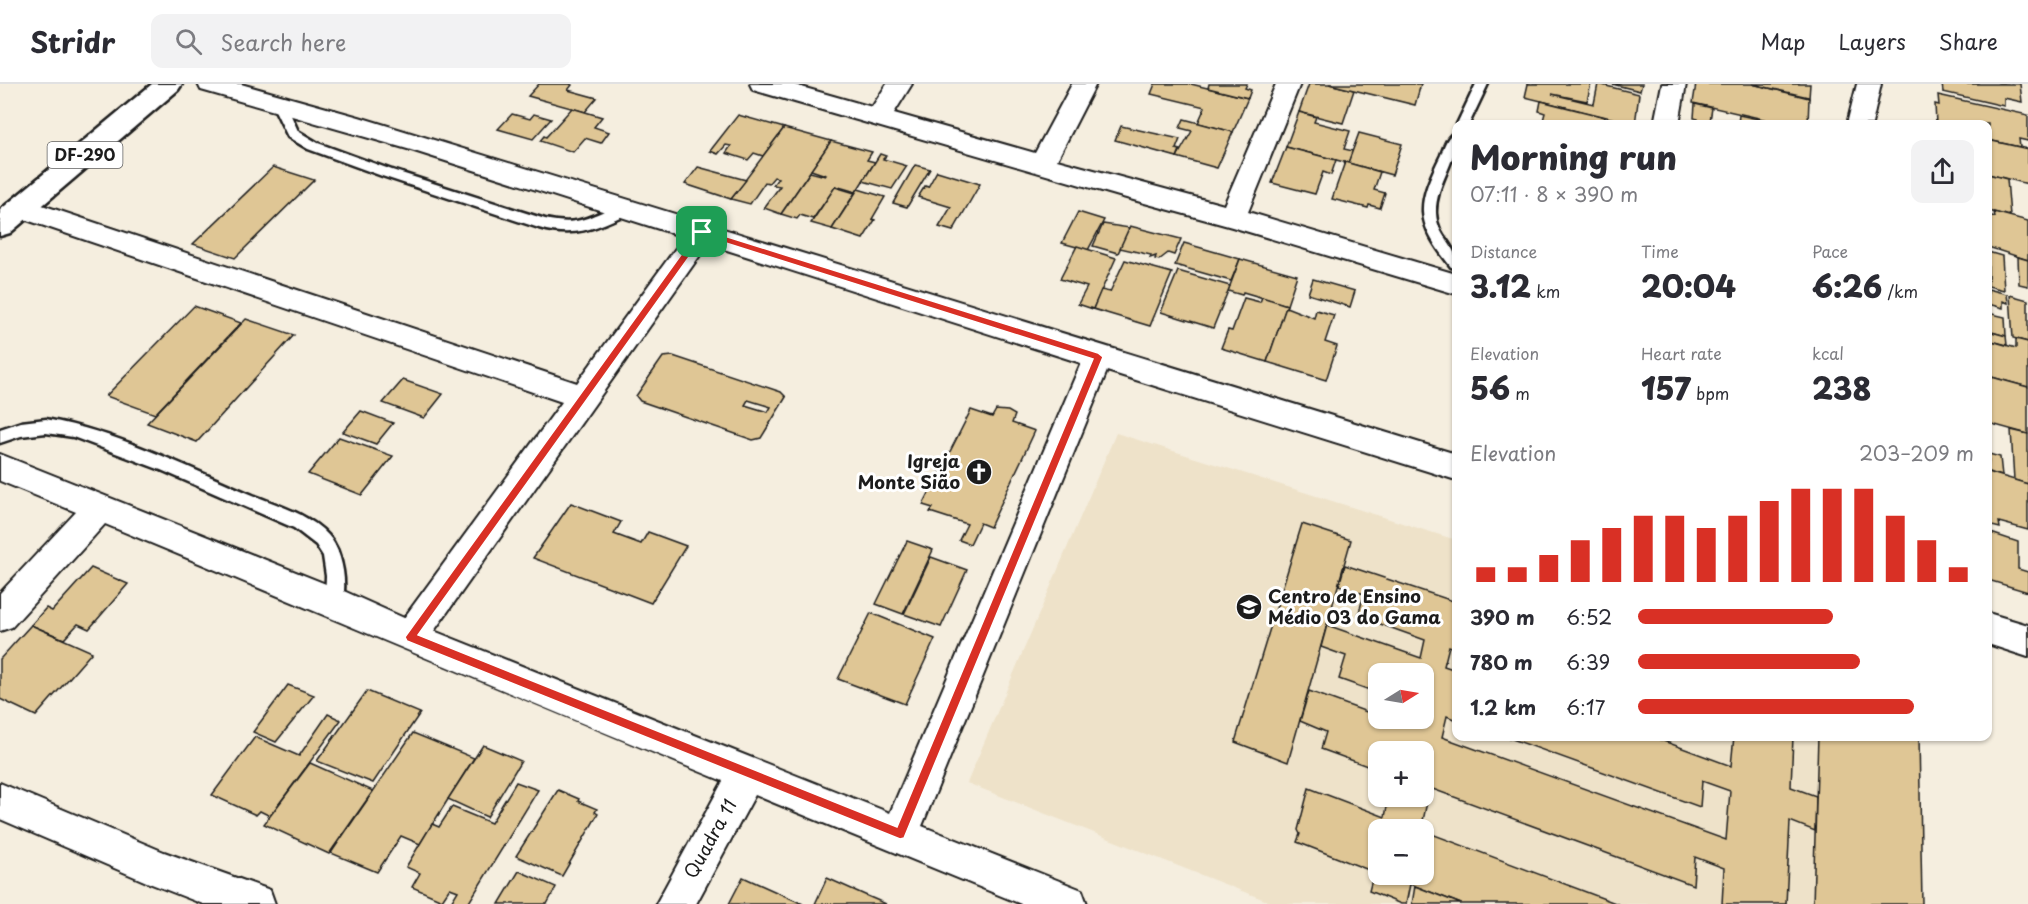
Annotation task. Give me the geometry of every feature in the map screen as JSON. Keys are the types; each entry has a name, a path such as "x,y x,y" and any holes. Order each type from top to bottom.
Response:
{"highway":[{"name":"DF-290","path":"8,218 170,84"}],"street":[{"path":"210,84 278,102 627,208 1452,466"},
{"path":"762,84 1232,217 1452,283"},
{"path":"878,117 900,84"},
{"path":"1042,164 1084,84"},
{"path":"1232,217 1288,84"},
{"path":"1668,120 1674,84"},
{"path":"1861,120 1869,84"},
{"path":"8,218 583,397"},
{"path":"410,637 702,232"},
{"path":"900,834 1098,357"},
{"path":"0,467 334,603 410,637 1068,904"},
{"path":"0,616 100,508"},
{"path":"1992,630 2028,641"},
{"name":"Quadra 11","path":"675,904 747,773"},
{"path":"0,801 162,870 256,904"}],"lane":[{"path":"1464,120 1482,84"},
{"path":"278,102 293,135 313,146 519,218 562,228 589,225 627,208"},
{"path":"1452,146 1432,193 1429,219 1435,236 1452,258"},
{"path":"0,436 21,429 46,426 74,431 167,465 300,523 319,535 331,551 335,575 334,603"}],"shaded area":[{"name":"Centro de Ensino Médio 03 do Gama","path":"1116,433 1452,539 1452,741 1908,741 1916,904 1275,904 967,783"}],"building":[{"path":"539,84 570,84 572,85 568,90 597,98 585,112 528,96"},
{"path":"1155,84 1191,84 1248,98 1233,132 1198,123 1205,107 1151,94"},
{"path":"1209,84 1247,84 1245,88 1251,90 1248,98 1208,88"},
{"path":"1309,84 1329,84 1354,90 1343,123 1299,112"},
{"path":"1329,84 1421,84 1415,105"},
{"path":"1528,84 1591,84 1587,101 1552,94 1594,104 1598,84 1639,94 1636,120 1619,120 1525,97"},
{"path":"1612,84 1642,84 1640,91"},
{"path":"1696,84 1752,84 1809,98 1808,120 1767,120 1693,103"},
{"path":"1752,84 1810,84 1809,98 1808,97"},
{"path":"1942,84 2020,84 2022,102 2004,98 2004,106 1943,92"},
{"path":"1938,95 2028,115 2028,141 2019,139 2020,147 1992,141 1992,120 1936,120 1935,104 1939,105"},
{"path":"1541,101 1605,117 1605,120 1543,120 1545,113 1539,111"},
{"path":"1695,104 1712,108 1710,120 1694,118"},
{"path":"572,108 602,117 594,127 609,132 601,143 585,138 573,152 540,141 544,136 546,137"},
{"path":"1299,112 1316,117 1314,122 1350,131 1344,149 1353,151 1348,163 1286,147"},
{"path":"512,114 530,119 534,114 551,119 533,139 498,129"},
{"path":"738,115 784,128 763,156 754,153 748,160 726,153 731,146 726,145 718,154 710,151"},
{"path":"1739,115 1762,120 1738,120"},
{"path":"1184,119 1233,132 1217,168 1177,157 1192,131 1180,128"},
{"path":"1121,126 1180,139 1176,149 1180,150 1177,157 1115,140"},
{"path":"784,128 831,141 781,214 764,208 780,186 773,185 778,178 774,177 769,183 765,182 750,204 731,199"},
{"path":"1359,133 1402,144 1392,175 1348,163"},
{"path":"831,141 872,152 867,160 875,162 856,192 836,186 813,219 800,215 797,219 781,214 810,172 826,175 811,170"},
{"path":"1992,141 2028,149 2028,184 1992,175"},
{"path":"1286,147 1336,160 1331,175 1323,172 1315,194 1272,183"},
{"path":"880,154 886,156 883,159 907,166 892,189 863,181"},
{"path":"1345,162 1380,172 1374,190 1385,193 1380,208 1369,205 1368,208 1332,199"},
{"path":"915,165 930,169 907,207 893,203"},
{"path":"273,167 314,180 235,258 193,244"},
{"path":"698,167 746,180 731,199 685,184"},
{"path":"937,171 980,184 953,231 939,227 951,207 918,197 925,186 928,187"},
{"path":"1992,175 2007,179 2010,216 1992,212"},
{"path":"835,187 855,193 832,229 811,223"},
{"path":"858,189 885,197 872,219 875,220 863,239 832,229"},
{"path":"1078,212 1104,220 1088,250 1062,243"},
{"path":"1994,212 2028,221 2028,260 1992,248 1992,216 1995,217"},
{"path":"1103,224 1130,228 1118,253 1093,246"},
{"path":"1130,226 1181,239 1174,255 1168,253 1159,260 1155,259 1156,256 1150,258 1151,255 1120,248"},
{"path":"1184,243 1240,259 1231,281 1175,265"},
{"path":"1077,246 1116,258 1093,309 1078,304 1087,287 1060,279"},
{"path":"1992,253 2002,256 2004,290 1992,287"},
{"path":"2018,257 2028,260 2028,286 2019,284"},
{"path":"1240,259 1297,275 1287,305 1243,292 1242,295 1228,291"},
{"path":"1125,260 1172,273 1150,326 1093,309 1101,290 1110,292"},
{"path":"1178,271 1230,286 1213,328 1161,312"},
{"path":"1313,279 1355,291 1350,307 1308,294"},
{"path":"1992,290 2007,294 2008,303 2003,301 2003,308 1992,305"},
{"path":"2010,295 2028,300 2028,342 2013,338"},
{"path":"1262,297 1287,305 1267,362 1221,348 1228,330 1232,331 1244,298 1260,302"},
{"path":"194,306 241,323 155,414 106,396"},
{"path":"1286,307 1314,318 1316,310 1334,315 1325,342 1337,346 1326,380 1267,362"},
{"path":"1992,314 2005,317 2006,336 1992,332"},
{"path":"246,319 294,335 197,442 147,423"},
{"path":"1992,332 2006,336 2007,345 1992,341"},
{"path":"2016,339 2028,342 2028,387 1992,377 1992,341 2016,348"},
{"path":"673,356 781,392 786,397 761,438 753,440 640,401 636,396 663,357","holes":["748,400 771,407 768,412 745,405"]},
{"path":"1992,377 2028,387 2028,434 1992,424"},
{"path":"403,380 443,394 424,418 383,403"},
{"name":"Igreja Monte Sião","path":"971,410 992,417 996,410 1008,411 1015,415 1012,423 1035,431 990,527 980,523 970,544 959,540 967,524 930,512 933,508 923,505"},
{"path":"361,411 393,423 376,444 343,432"},
{"path":"2011,430 2028,434 2028,484 2014,480"},
{"path":"339,437 393,456 362,495 308,474"},
{"path":"1992,455 2000,457 2002,476 1992,473"},
{"path":"1992,473 2028,484 2028,530 1999,522 2000,528 1992,526"},
{"path":"571,503 621,522 614,534 641,544 648,532 686,546 651,603 533,558"},
{"path":"1302,524 1351,540 1288,762 1235,742"},
{"path":"1992,533 2018,542 2018,569 2028,572 2028,592 1992,581"},
{"path":"907,541 933,550 903,614 876,604"},
{"path":"931,557 967,570 941,627 904,614"},
{"path":"1345,565 1452,601 1452,647 1449,646 1444,666 1452,669 1452,718 1447,716 1442,737 1726,840 1730,791 1702,781 1700,807 1518,741 1664,741 1731,766 1734,741 1793,741 1791,787 1816,796 1815,831 1790,821 1786,904 1722,904 1724,868 1695,857 1693,885 1434,789 1434,741 1368,741 1368,766 1321,749 1326,732 1300,721 1309,691 1368,712 1368,729 1434,729 1434,663 1368,663 1368,689 1339,679 1346,656 1321,647 1327,625 1421,658 1425,640 1358,616 1364,594 1339,585"},
{"path":"91,568 128,584 89,629 78,624 64,639 31,625 46,608 52,611"},
{"path":"871,613 935,639 905,704 838,679"},
{"path":"31,625 92,652 36,716 0,699 0,659"},
{"path":"288,685 314,695 276,742 253,732"},
{"path":"367,691 420,713 373,783 317,761"},
{"path":"328,714 341,720 270,816 260,811 256,815 212,795 255,737 299,756"},
{"path":"413,733 474,758 420,844 401,836 377,872 331,853"},
{"path":"1818,741 1919,741 1922,904 1813,904"},
{"path":"483,745 521,761 487,817 448,799"},
{"path":"310,763 373,791 329,854 264,824"},
{"path":"516,782 538,790 468,904 450,904 458,891 450,888 442,900 412,887 420,873 406,867 432,824 439,827 452,807 491,823"},
{"path":"1309,788 1385,817 1387,807 1426,807 1423,819 1368,819 1368,870 1297,842"},
{"path":"558,790 597,809 595,812 598,814 562,876 516,856"},
{"path":"1434,835 1618,904 1461,904 1413,885 1434,885"},
{"path":"519,871 556,887 547,904 499,904"},
{"path":"743,877 803,904 729,904"},
{"path":"827,878 865,895 886,904 815,904"},
{"path":"1371,885 1410,885 1406,904 1369,891"},
{"path":"1415,886 1461,904 1412,904"}],"place":[{"name":"Igreja Monte Sião","path":"979,472"},
{"name":"Centro de Ensino Médio 03 do Gama","path":"1249,607"}],"route":[{"path":"702,232 1098,357 900,834 410,637 702,232"}]}
